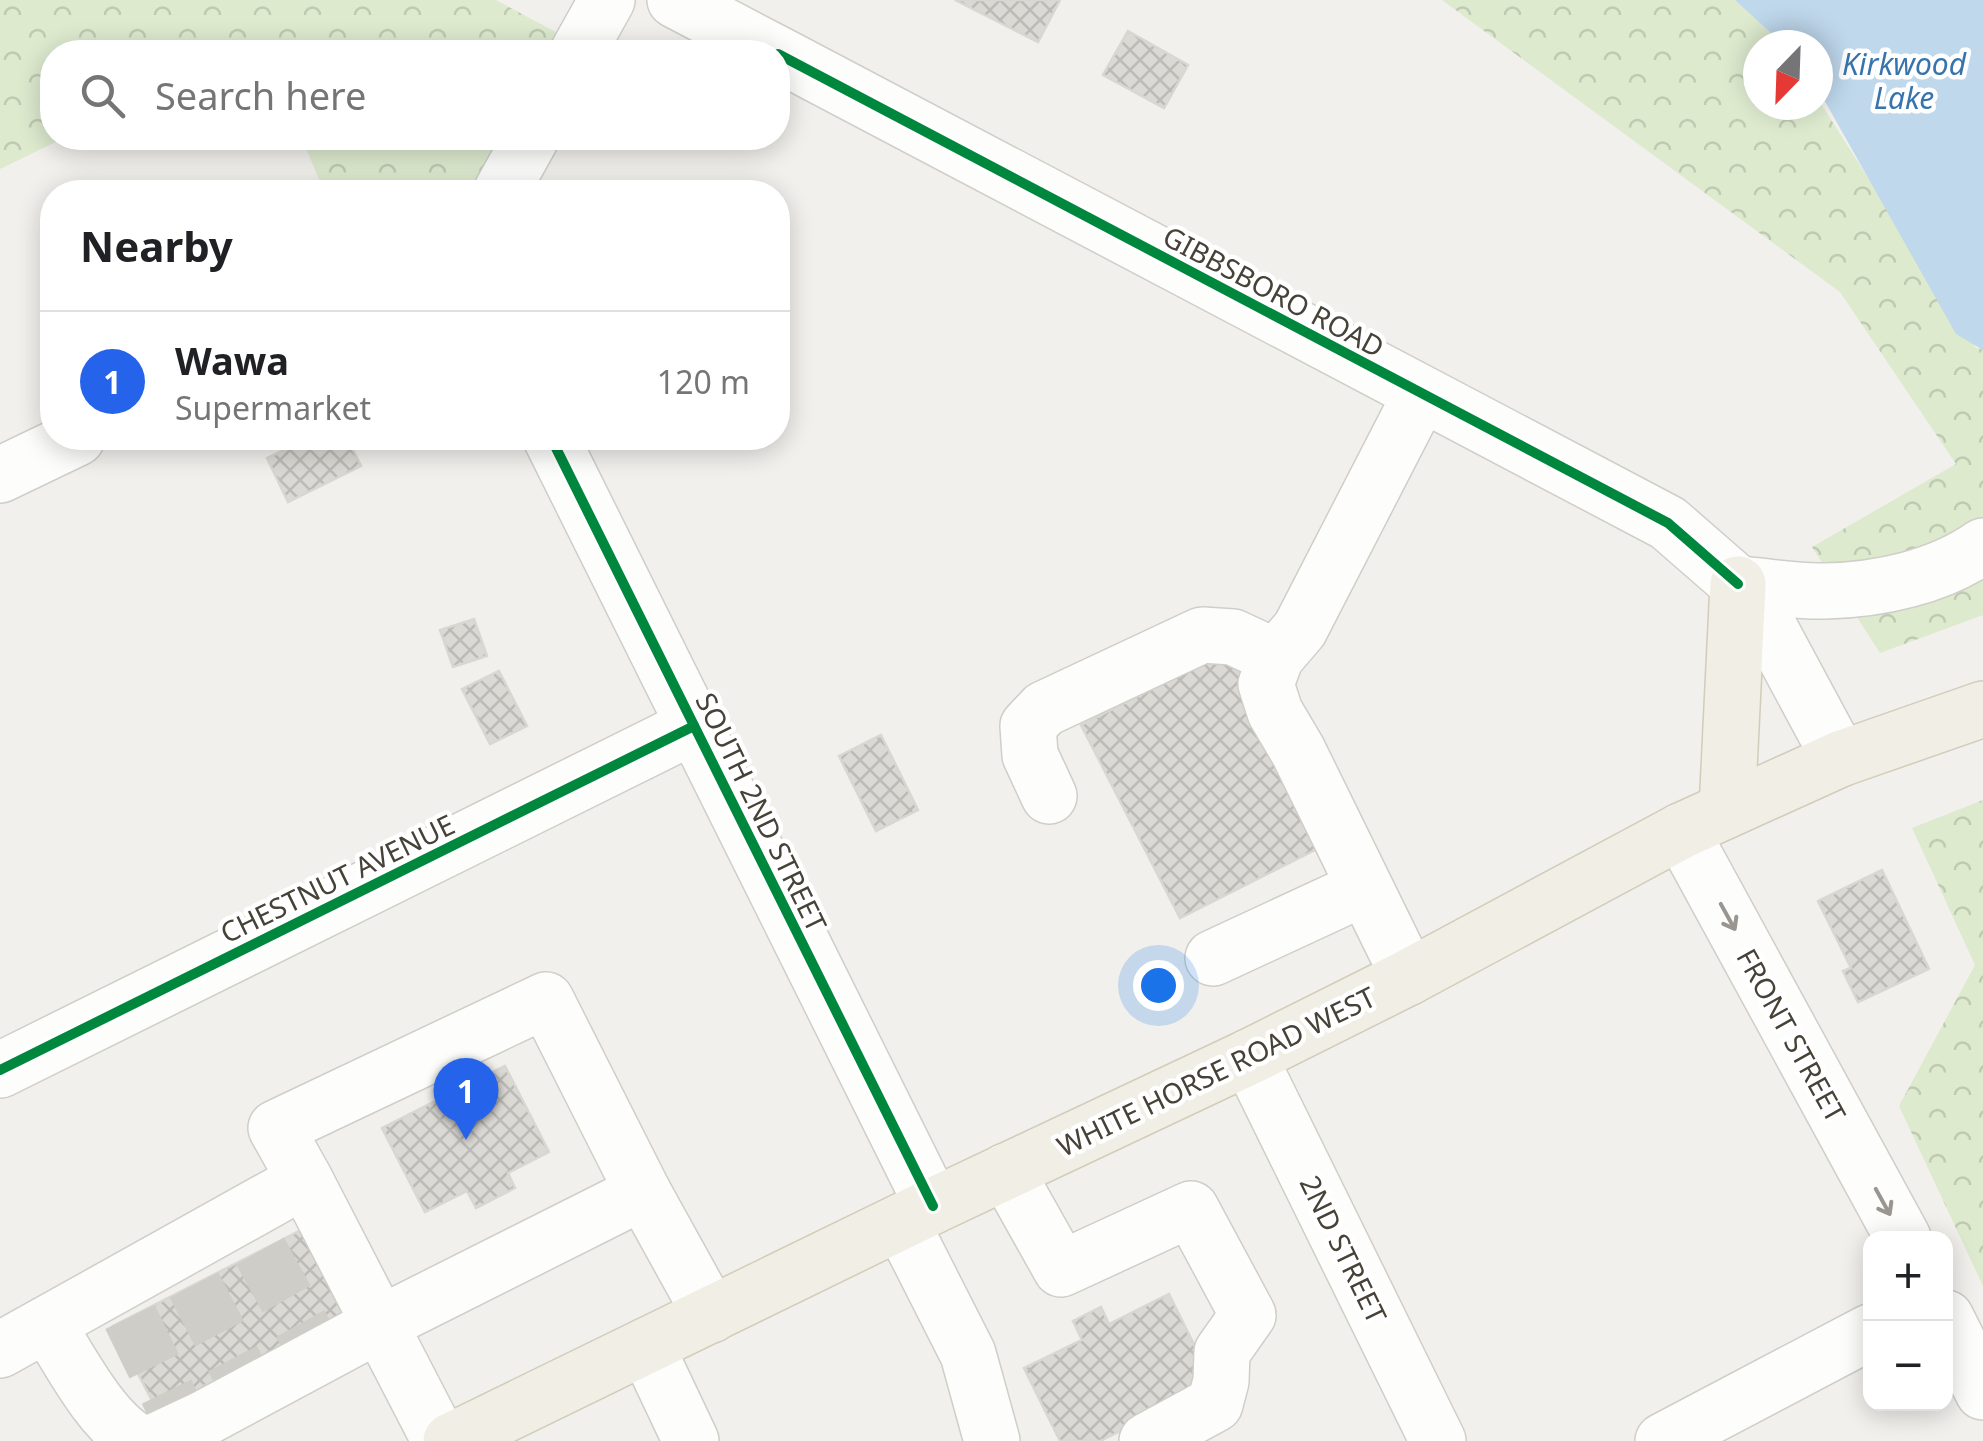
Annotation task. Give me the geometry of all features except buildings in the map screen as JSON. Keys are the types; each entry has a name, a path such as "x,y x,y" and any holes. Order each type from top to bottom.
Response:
{"main road":[{"path":"1704,821 1738,584"},
{"name":"WHITE HORSE ROAD WEST","path":"452,1441 917,1214 1249,1058 1704,821 1840,759 1983,708"}],"street":[{"path":"585,40 607,0"},
{"name":"GIBBSBORO ROAD","path":"675,0 751,40"},
{"name":"GIBBSBORO ROAD","path":"790,60 1668,523 1738,584 1768,625 1840,759"},
{"path":"508,180 525,150"},
{"path":"1409,977 1275,712 1266,684 1276,657 1300,629 1422,394"},
{"path":"0,475 52,450"},
{"name":"SOUTH 2ND STREET","path":"557,450 694,726 917,1214 968,1354 992,1441"},
{"path":"1738,584 1824,591 1910,581 1966,558 1983,546"},
{"path":"1049,796 1030,755 1028,726 1044,709 1202,636 1232,637 1276,657"},
{"name":"CHESTNUT AVENUE","path":"0,1070 694,726"},
{"name":"FRONT STREET","path":"1704,821 1900,1231"},
{"path":"1213,958 1364,888"},
{"path":"440,1441 276,1128 546,1000 642,1192 710,1315"},
{"name":"2ND STREET","path":"1249,1058 1438,1441"},
{"path":"1006,1172 1061,1269 1191,1209 1248,1315 1222,1352 1215,1404 1148,1441"},
{"path":"0,1350 47,1324 120,1302 250,1233 305,1180"},
{"path":"47,1324 120,1432 163,1428 312,1345 380,1324 642,1192"},
{"path":"1948,1321 1983,1392"},
{"path":"1663,1441 1863,1336"},
{"path":"646,1346 691,1441"}],"green space":[{"path":"0,0 496,0 571,40 40,40 40,150 0,169"},
{"path":"1442,0 1735,0 1769,30 1743,30 1743,120 1831,120 1976,348 1983,349 1983,615 1880,653 1812,547 1956,464 1840,292"},
{"path":"307,150 525,150 508,180 319,180"},
{"path":"1983,800 1983,1286 1899,1106 1975,965 1912,828"}],"water":[{"name":"Kirkwood Lake","path":"1735,0 1983,0 1983,350 1956,334 1833,116 1833,30 1768,30"}],"tunnel":[{"path":"260,1251 306,1334"},
{"path":"194,1285 238,1369"},
{"path":"130,1317 172,1403"}],"cycle path":[{"path":"790,60 1668,523 1738,584"},
{"path":"557,450 933,1206"},
{"path":"0,1070 694,726"}],"place":[{"name":"Wawa","path":"466,1140"}]}
